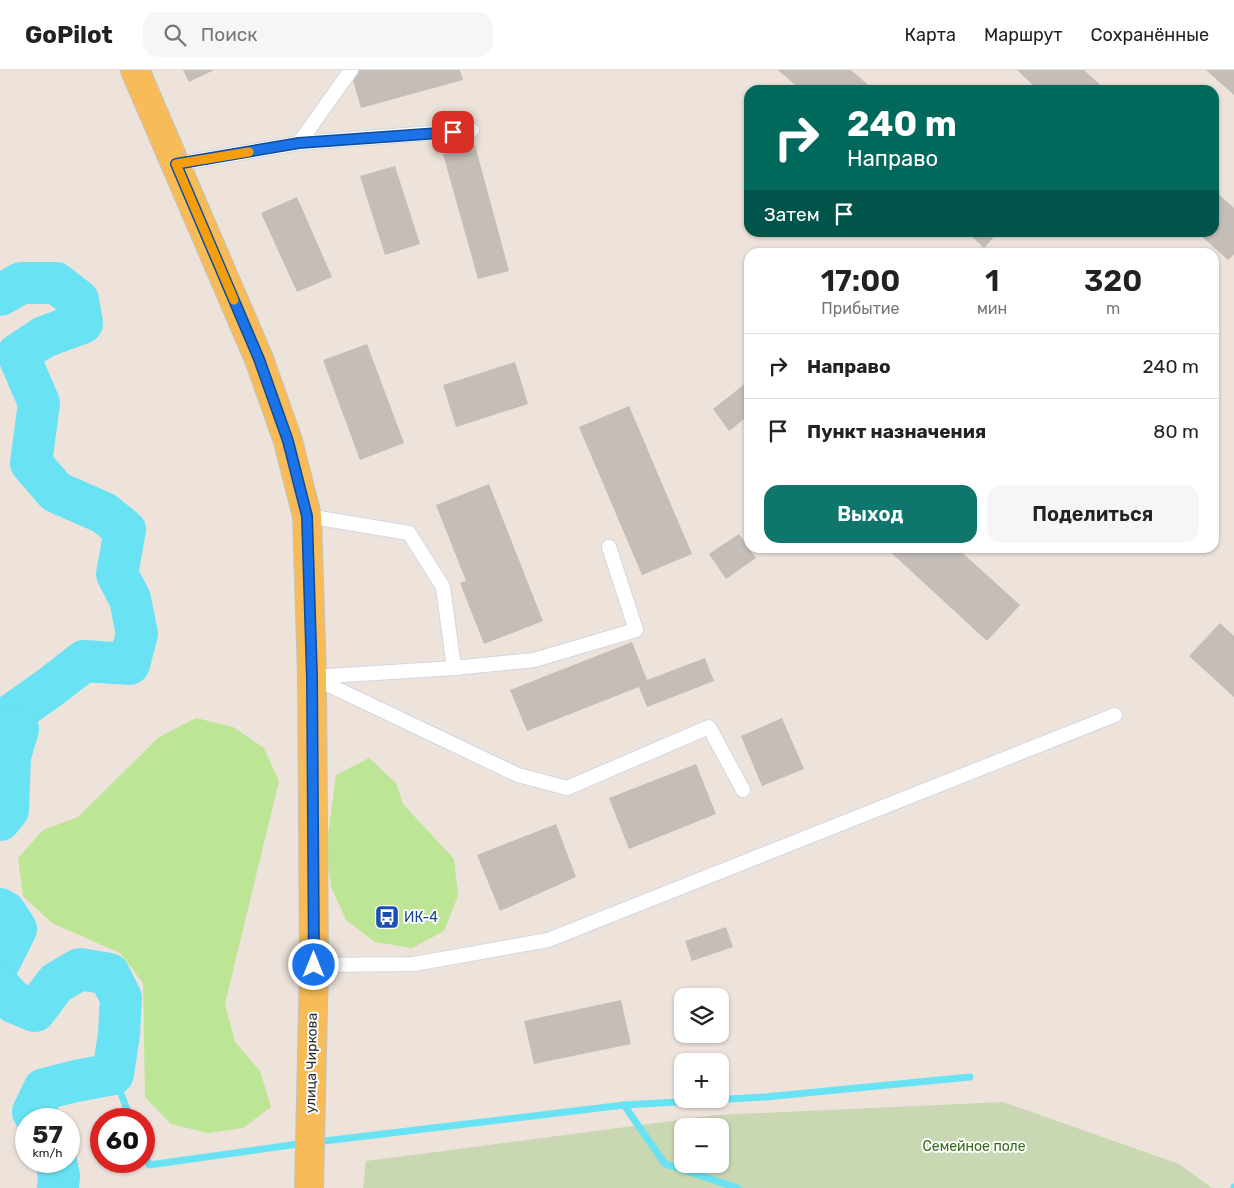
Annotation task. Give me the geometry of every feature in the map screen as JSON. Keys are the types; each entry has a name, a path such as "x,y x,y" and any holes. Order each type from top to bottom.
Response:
{"main road":[{"name":"улица Чиркова","path":"135,70 259,359 288,441 307,516 312,678 314,965 308,1188"}],"lane":[{"path":"299,143 351,70"},
{"path":"176,164 299,143 472,130"},
{"path":"307,516 409,533 443,587 454,668"},
{"path":"312,678 454,668 534,660 636,630 609,547"},
{"path":"312,678 518,775 567,788 709,727 743,790"},
{"path":"314,965 414,964 548,940 1115,715"}],"green space":[{"path":"196,718 233,727 264,748 279,781 225,1004 235,1042 260,1071 271,1107 243,1128 208,1133 171,1124 145,1097 143,983 120,953 52,923 23,896 18,858 43,830 78,817 159,737"},
{"path":"369,758 396,783 403,804 454,859 458,896 444,931 412,948 375,942 346,920 331,887 326,850 336,775"},
{"name":"Семейное поле","path":"1003,1102 1179,1164 1212,1188 363,1188 366,1161 674,1121 674,1173 729,1173 729,1118 694,1118 717,1115"}],"building":[{"path":"183,70 214,70 189,82"},
{"path":"350,70 460,70 463,80 361,108"},
{"path":"778,70 851,70 868,85 795,85"},
{"path":"1017,70 1084,70 1100,85 1033,85"},
{"path":"1206,70 1234,70 1234,95"},
{"path":"475,145 509,271 478,279 443,154"},
{"path":"395,166 420,244 385,255 360,176"},
{"path":"1219,194 1234,208 1234,254 1228,260 1219,252 1219,248 1215,248 1203,237 1219,237"},
{"path":"297,197 332,277 297,292 261,213"},
{"path":"972,237 994,237 984,248"},
{"path":"367,344 404,443 360,460 323,360"},
{"path":"515,362 528,404 456,427 443,385"},
{"path":"744,385 744,419 729,431 713,409"},
{"path":"629,406 692,554 642,575 579,427"},
{"path":"489,484 543,621 484,644 460,583 466,581 436,505"},
{"path":"739,534 744,541 744,553 752,553 756,558 726,579 709,554"},
{"path":"891,553 963,553 1020,605 987,641"},
{"path":"1220,623 1234,636 1234,697 1189,656"},
{"path":"632,642 647,680 705,658 714,681 647,707 639,687 527,731 510,690"},
{"path":"782,718 804,769 762,786 741,736"},
{"path":"696,764 716,814 629,849 609,798"},
{"path":"556,824 576,877 500,911 477,855"},
{"path":"726,927 733,947 692,961 685,941"},
{"path":"621,1000 631,1044 534,1064 524,1021"}],"waterway":[{"path":"0,295 21,283 56,283 78,300 82,323 44,337 18,354 39,403 31,463 56,492 104,513 125,530 117,574 130,599 137,634 129,664 84,661 0,723"},
{"path":"0,726 18,729 10,756 8,810 0,820"},
{"path":"0,909 5,912 16,929 0,961"},
{"path":"0,987 15,1003 35,1011 56,983 80,969 109,974 121,998 119,1034 113,1074 44,1089 35,1108"},
{"path":"113,1074 127,1108"},
{"path":"316,1142 624,1105 765,1097 970,1077"},
{"path":"624,1105 665,1164 738,1188"},
{"path":"155,1164 305,1143"},
{"path":"58,1173 58,1188"}],"slow traffic":[{"path":"234,300 176,164 249,152"}],"place":[{"name":"ИК-4","path":"387,917"}],"route":[{"path":"314,965 312,678 307,516 288,441 259,359 176,164 299,143 453,132"}]}
